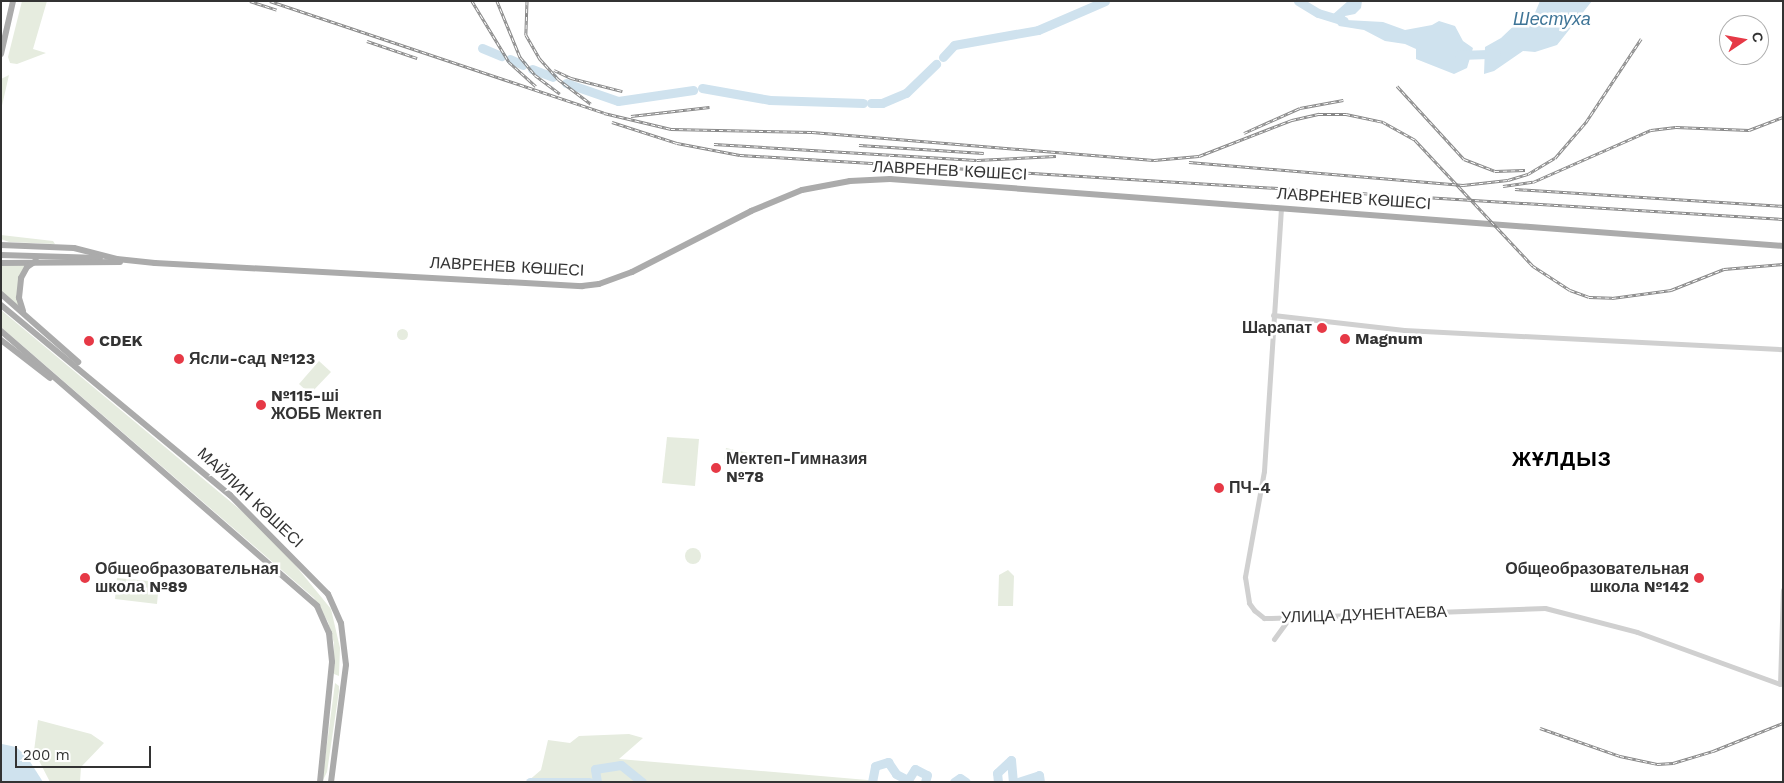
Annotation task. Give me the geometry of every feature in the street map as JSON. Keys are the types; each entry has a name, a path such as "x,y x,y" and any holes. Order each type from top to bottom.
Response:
{"main road":[{"path":"1,54 13,1"},
{"name":"ЛАВРЕНЕВ КӨШЕСІ","path":"1,243 74,248 116,259 136,261 582,286 599,284 643,268 744,214 793,194 866,180 1280,208 1783,246"},
{"path":"1,255 116,259"},
{"path":"27,316 20,303 20,283 27,267 38,261"},
{"name":"ЛАВРЕНЕВ КӨШЕСІ","path":"1,262 136,261"},
{"path":"1,294 96,381"},
{"name":"МАЙЛИН КӨШЕСІ","path":"1,305 96,381 230,495 328,594 344,638 344,682 331,782"},
{"path":"1,330 318,606 329,632 332,680 320,782"},
{"path":"1,340 79,399"},
{"path":"332,680 344,682"}],"street":[{"name":"УЛИЦА ДУНЕНТАЕВА","path":"1280,208 1264,471 1245,577 1250,603 1261,616 1545,608 1637,632 1781,681"},
{"path":"1273,315 1404,330 1783,349"},
{"path":"1781,681 1783,590"},
{"path":"1274,639 1291,616"}],"shaded area":[{"path":"22,1 47,1 33,49 46,53 17,64 10,63 8,57"},
{"path":"9,75 1,110 1,79"},
{"path":"1,235 53,241 55,244 9,242 1,239"},
{"path":"28,262 24,266 18,306 1,291 1,266"},
{"path":"1,310 256,523 291,560 331,609 340,648 339,676 334,674 334,643 328,622 314,598 1,327"},
{"path":"402,328 408,334 402,340 396,334"},
{"path":"319,361 331,372 310,394 299,384"},
{"path":"667,437 699,439 695,486 662,483"},
{"path":"726,448 757,455 754,466 724,459"},
{"path":"693,548 701,556 693,564 685,556"},
{"path":"1008,570 1014,576 1013,606 998,606 999,575"},
{"path":"117,578 159,582 157,604 115,599"},
{"path":"335,683 339,686 339,691 327,772 322,782"},
{"path":"38,720 91,734 104,743 81,767 80,782 50,782 34,751"},
{"path":"629,734 643,738 619,759 891,782 527,782 541,770 548,740 570,743 579,736"}],"water":[{"path":"1348,1 1362,1 1361,8 1355,14 1345,16 1346,20 1383,22 1405,30 1432,25 1439,21 1455,26 1463,41 1473,48 1467,68 1454,74 1416,59 1416,49 1405,44 1385,41 1364,30 1339,26 1331,16"},
{"name":"Шестуха","path":"1540,1 1592,1 1557,45 1535,52 1523,51 1494,71 1484,74 1485,47 1501,38 1521,19 1534,15"},
{"path":"2,744 16,747 27,757 43,782 1,782"}],"waterway":[{"path":"943,57 954,45 1038,30 1105,1"},
{"path":"1298,1 1318,13 1344,21"},
{"path":"482,48 501,56"},
{"path":"1459,55 1496,54"},
{"path":"510,59 523,65"},
{"path":"871,103 882,103 906,93 936,64"},
{"path":"532,69 553,77"},
{"path":"566,83 618,101 693,90"},
{"path":"702,88 770,100 863,103"},
{"path":"998,782 997,773 1011,760 1013,782"},
{"path":"872,782 875,766 888,762 896,774 908,780 915,769 927,775 925,782"},
{"path":"597,782 595,769 621,765 642,782"},
{"path":"1018,782 1039,775 1040,782"},
{"path":"954,782 960,778 966,782"},
{"path":"530,782 589,782"}],"railway":[{"path":"250,1 277,10"},
{"path":"270,1 604,113 671,129 812,132 1154,160 1199,156 1292,120 1319,114 1346,114 1383,122 1415,140 1533,266 1570,290 1589,297 1612,298 1671,290 1724,269 1783,264"},
{"path":"472,1 509,62 536,86"},
{"path":"497,1 520,57 535,75 560,94"},
{"path":"527,1 526,35 540,59 558,79 591,104"},
{"path":"1189,162 1463,185 1508,180 1528,174 1555,158 1586,122 1641,39"},
{"path":"367,41 417,58"},
{"path":"554,70 571,78 622,91"},
{"path":"1397,86 1464,159 1495,171 1525,170"},
{"path":"1244,133 1300,108 1343,100"},
{"path":"631,116 709,107"},
{"path":"1503,186 1533,182 1651,130 1676,127 1749,130 1783,117"},
{"path":"612,122 677,143 740,155 1783,219"},
{"path":"714,144 977,160 1056,156"},
{"path":"859,145 984,153"},
{"path":"1515,189 1783,206"},
{"path":"1540,728 1620,756 1657,764 1673,763 1713,751 1783,723"}],"place":[{"name":"Шарапат","path":"1322,328"},
{"name":"Magnum","path":"1345,339"},
{"name":"CDEK","path":"89,341"},
{"name":"Ясли-сад №123","path":"179,359"},
{"name":"№115-ші ЖОББ Мектеп","path":"261,405"},
{"name":"Мектеп-Гимназия №78","path":"716,468"},
{"name":"ПЧ-4","path":"1219,488"},
{"name":"Общеобразовательная школа №89","path":"85,578"},
{"name":"Общеобразовательная школа №142","path":"1699,578"}],"district":[{"name":"ЖҰЛДЫЗ","path":"1562,459"}]}
